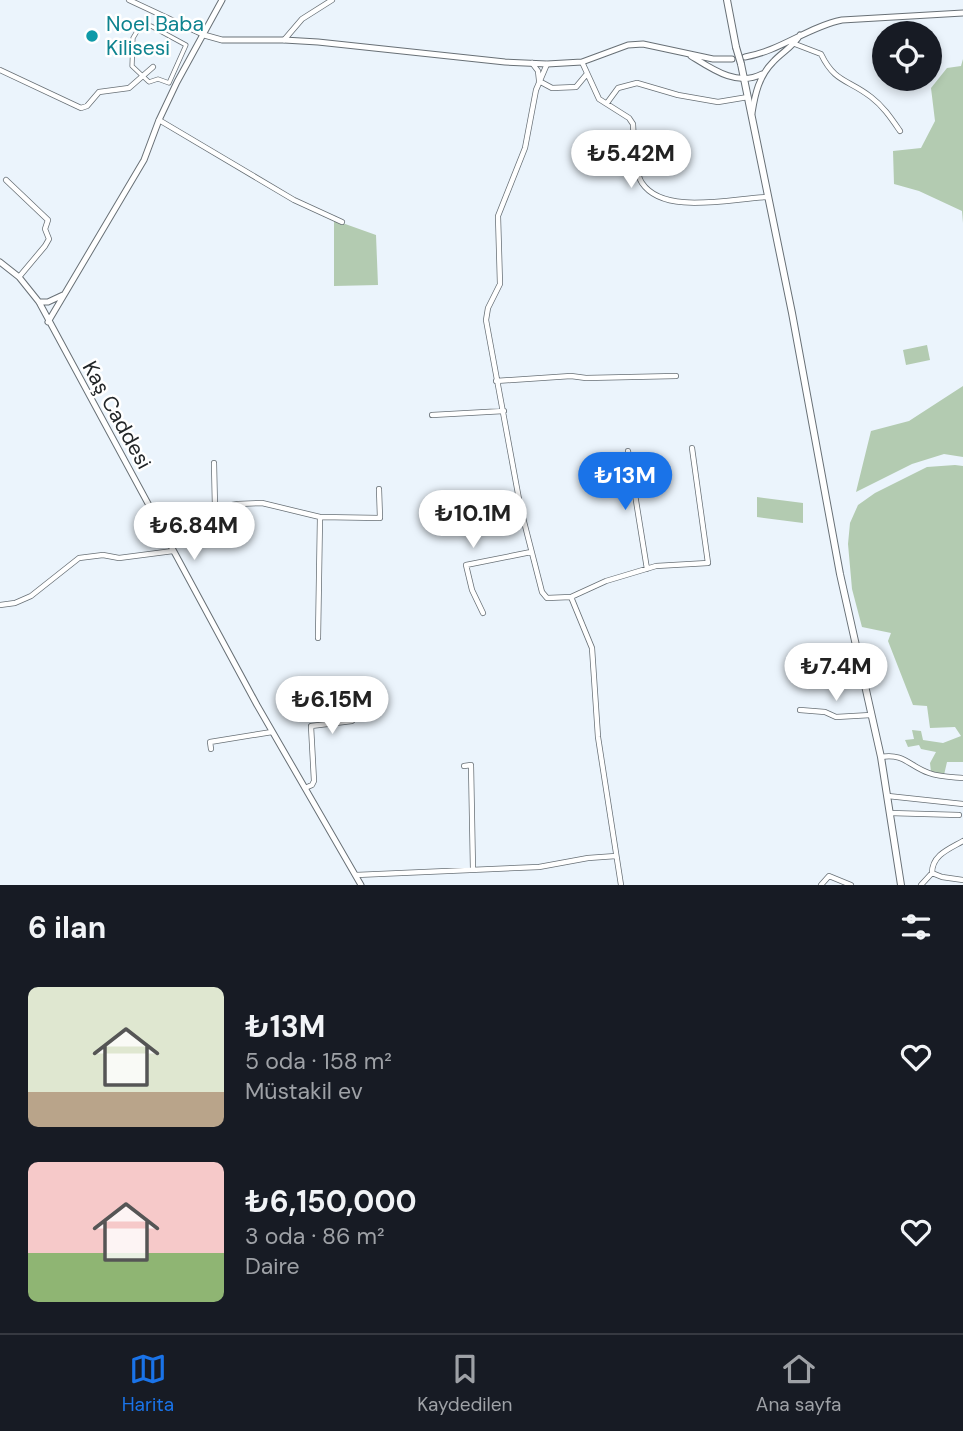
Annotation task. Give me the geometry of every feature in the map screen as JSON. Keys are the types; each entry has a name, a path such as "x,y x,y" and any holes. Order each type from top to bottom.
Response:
{"main road":[{"path":"727,0 792,313 840,575 881,757 901,885"}],"street":[{"path":"129,0 204,36 222,40 284,40 532,64 582,62 628,45 643,44 713,59 732,59"},
{"path":"48,322 144,160 159,120 222,0"},
{"path":"284,40 302,19 332,0"},
{"path":"745,57 756,55 823,24 842,20 963,13"},
{"path":"151,26 186,45 169,83 158,79 149,82 142,76 132,66 131,52 133,38 139,28 151,26"},
{"path":"752,116 758,83 773,62 795,44 800,35"},
{"path":"795,44 821,54 836,77 878,103 900,131"},
{"path":"686,52 736,79 765,72"},
{"path":"582,62 599,99 629,118 633,124 639,176 651,194 664,201 685,204 768,197"},
{"path":"532,64 538,71 539,80"},
{"path":"547,64 539,80 525,148 498,216 500,284 488,308 486,320 518,497 542,592 547,598 571,597 606,581 647,569 680,563 708,563 692,448"},
{"path":"0,70 81,108 87,106 99,92 125,90 153,67"},
{"path":"539,80 552,88 576,87 582,83 586,74"},
{"path":"607,103 618,88 637,83 678,95 718,102 748,97"},
{"path":"159,120 294,200 342,222"},
{"path":"6,180 48,220 45,229 49,239 19,277"},
{"name":"Kaş Caddesi","path":"0,262 19,277 39,302 272,732 361,885"},
{"path":"39,302 57,299 65,293"},
{"path":"496,381 571,376 676,376"},
{"path":"432,415 504,411"},
{"path":"628,452 647,569"},
{"path":"214,463 215,508"},
{"path":"155,517 261,503 320,517 380,518 379,489"},
{"path":"318,638 320,517"},
{"path":"0,605 15,603 31,596 79,558 103,555 119,558 173,551"},
{"path":"483,613 472,590 466,565 531,552"},
{"path":"571,597 592,648 598,737 621,885"},
{"path":"305,788 314,781 311,726 352,721 351,684"},
{"path":"800,710 825,712 836,717 871,715"},
{"path":"211,749 210,741 272,732"},
{"path":"881,757 901,757 924,772 963,778"},
{"path":"464,766 471,765 473,870"},
{"path":"888,796 963,804"},
{"path":"890,813 959,815"},
{"path":"920,885 932,873 932,864 937,856 963,841"},
{"path":"356,875 540,867 616,856"},
{"path":"932,873 963,880"},
{"path":"821,885 829,876 851,885"}],"green space":[{"path":"963,59 963,223 962,211 919,191 894,184 893,151 921,148 935,121 931,91 942,91 942,74 947,68 961,66"},
{"path":"334,220 376,235 378,285 334,286"},
{"path":"927,345 930,360 906,365 903,350"},
{"path":"963,386 963,457 944,454 912,464 856,492 871,431 909,421"},
{"path":"963,466 963,762 947,762 944,775 931,772 930,763 936,752 921,749 919,745 908,747 905,740 914,739 912,730 921,731 923,740 943,743 961,736 955,727 930,728 927,706 913,705 888,641 891,633 862,627 852,589 848,544 850,523 858,505 875,493 927,467"},
{"path":"757,497 803,503 803,523 757,517"}],"place":[{"name":"Noel Baba Kilisesi","path":"92,36"}]}
